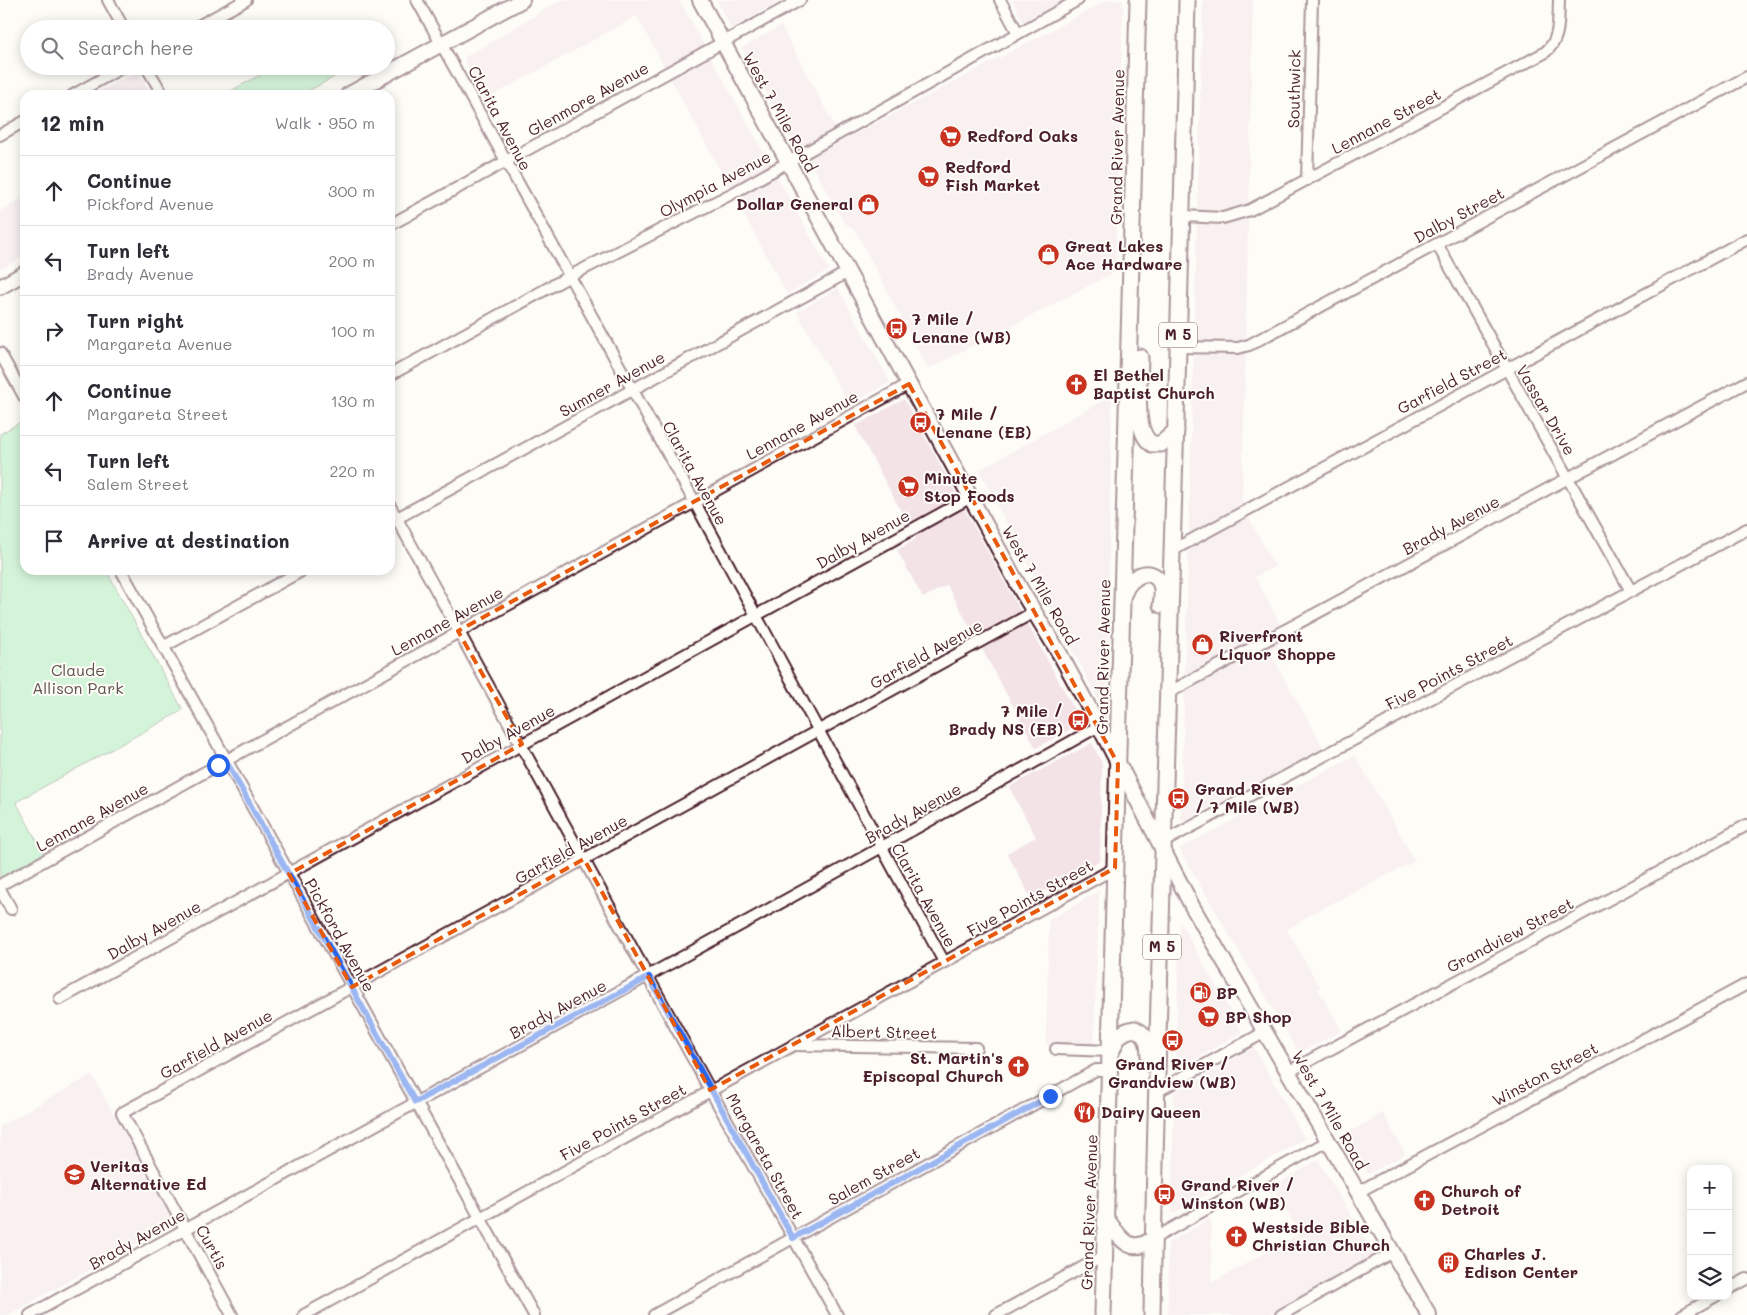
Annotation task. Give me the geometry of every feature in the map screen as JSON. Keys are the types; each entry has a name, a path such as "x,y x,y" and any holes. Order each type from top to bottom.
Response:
{"main road":[{"path":"395,69 522,0"},
{"name":"West 7 Mile Road","path":"700,0 1034,612 1099,726 1264,1032 1429,1315"},
{"name":"Grand River Avenue","path":"1103,1315 1132,289 1138,0"},
{"path":"1178,0 1177,24 1186,56"},
{"name":"M 5","path":"1152,1315 1156,1092 1183,216 1187,0"},
{"path":"357,90 384,75"},
{"path":"0,287 20,276"},
{"path":"1132,289 1140,315 1139,420 1142,434 1152,444 1161,444 1176,431"},
{"path":"1122,600 1126,586 1133,578 1148,575 1157,579 1161,585 1160,632 1170,652"},
{"path":"1111,1051 1118,1036 1123,1031 1134,1029 1142,1032 1149,1046 1149,1077 1156,1092"},
{"path":"1107,1220 1120,1238 1127,1244 1136,1247 1146,1244 1153,1239"}],"street":[{"path":"108,0 119,20"},
{"path":"209,20 246,0"},
{"name":"Clarita Avenue","path":"417,0 694,501 881,849 944,962"},
{"name":"Glenmore Avenue","path":"395,222 800,0"},
{"path":"1000,0 1018,33"},
{"name":"Olympia Avenue","path":"395,372 570,276 733,193 787,161 1078,0"},
{"name":"Southwick","path":"1307,180 1312,0"},
{"name":"Lennane Street","path":"1183,216 1223,218 1250,210 1547,51 1557,36 1559,0"},
{"path":"82,90 109,75"},
{"path":"151,75 160,90"},
{"name":"Dalby Street","path":"1178,347 1238,348 1249,345 1747,77"},
{"path":"0,135 20,124"},
{"name":"Garfield Street","path":"1173,550 1747,239"},
{"name":"Vassar Drive","path":"1437,244 1631,591"},
{"name":"Sumner Avenue","path":"395,519 848,272"},
{"path":"0,353 20,389"},
{"name":"Brady Avenue","path":"1168,693 1747,382"},
{"name":"Lennane Avenue","path":"0,884 909,384"},
{"name":"Dalby Avenue","path":"60,999 971,497"},
{"name":"Margareta Street","path":"395,523 522,744 710,1090 837,1315"},
{"name":"Five Points Street","path":"1165,848 1747,529"},
{"name":"Pickford Avenue","path":"124,575 534,1315"},
{"path":"163,647 294,575"},
{"name":"Garfield Avenue","path":"122,1113 1034,612"},
{"name":"Brady Avenue","path":"30,1315 415,1102 649,977 1099,726"},
{"name":"Grandview Street","path":"1288,1072 1747,825"},
{"name":"Five Points Street","path":"304,1315 1115,868"},
{"path":"0,890 11,909"},
{"name":"Winston Street","path":"1358,1192 1747,984"},
{"path":"1156,1092 1264,1032"},
{"name":"Albert Street","path":"792,1045 976,1048"},
{"path":"1056,1049 1111,1051"},
{"name":"Salem Street","path":"654,1315 1096,1070 1111,1070"},
{"name":"Curtis","path":"122,1113 232,1315"},
{"path":"1153,1239 1328,1141"},
{"path":"1280,1315 1393,1252"},
{"path":"996,1315 1105,1255"},
{"path":"1732,1288 1747,1279"},
{"path":"1682,1315 1709,1300"}],"highlighted area":[{"path":"909,384 1118,764 1115,868 710,1090 584,859 352,987 289,874 522,744 458,631"}],"shaded area":[{"path":"561,0 679,0 829,270 787,294 637,16 485,100 464,58"},
{"path":"717,0 782,0 731,28"},
{"path":"1012,0 1062,0 1023,22"},
{"name":"Redford Oaks","path":"1108,0 1123,0 1115,272 928,369 857,233 842,220 809,159"},
{"path":"1203,0 1253,0 1242,506 1275,566 1255,577 1288,639 1269,651 1324,749 1181,822"},
{"path":"781,26 835,127 797,149 742,48"},
{"path":"130,75 140,75 149,90 102,90"},
{"path":"20,200 20,259 0,269 0,211"},
{"path":"838,288 890,382 849,405 797,312"},
{"path":"1112,396 1106,714 979,470"},
{"path":"904,399 1082,723 1036,748 947,585 923,598 897,550 916,539 855,426"},
{"path":"1092,743 1102,763 1100,861 1031,898 1007,853 1036,837 1009,787"},
{"path":"1355,755 1415,861 1313,913 1287,930 1342,1031 1299,1053 1179,849"},
{"path":"1099,891 1094,1045 1046,1045 1049,920"},
{"path":"1180,922 1242,1032 1175,1070"},
{"path":"1254,1048 1305,1139 1172,1214 1174,1093"},
{"name":"Veritas Alternative Ed","path":"92,1075 174,1223 8,1315 0,1315 0,1126"},
{"path":"1383,1113 1405,1154 1368,1174 1346,1134"},
{"path":"1318,1160 1374,1255 1268,1315 1168,1315 1168,1243 1211,1218 1212,1283 1300,1233 1272,1187"}],"green space":[{"path":"260,75 333,75 334,77 310,90 233,90"},
{"name":"Claude Allison Park","path":"20,422 20,575 109,575 183,710 16,802 44,854 0,879 0,434"}],"place":[{"name":"Redford Oaks","path":"951,136"},
{"name":"Redford Fish Market","path":"929,176"},
{"name":"Dollar General","path":"869,204"},
{"name":"Great Lakes Ace Hardware","path":"1049,255"},
{"name":"7 Mile / Lenane (WB)","path":"896,328"},
{"name":"El Bethel Baptist Church","path":"1077,384"},
{"name":"7 Mile / Lenane (EB)","path":"920,423"},
{"name":"Minute Stop Foods","path":"908,487"},
{"name":"Riverfront Liquor Shoppe","path":"1203,645"},
{"name":"7 Mile / Brady NS (EB)","path":"1079,720"},
{"name":"Grand River / 7 Mile (WB)","path":"1179,798"},
{"name":"BP","path":"1200,993"},
{"name":"BP Shop","path":"1209,1017"},
{"name":"Grand River / Grandview (WB)","path":"1172,1040"},
{"name":"St. Martin's Episcopal Church","path":"1019,1067"},
{"name":"Dairy Queen","path":"1085,1112"},
{"name":"Veritas Alternative Ed","path":"74,1175"},
{"name":"Grand River / Winston (WB)","path":"1165,1194"},
{"name":"Church of Detroit","path":"1425,1200"},
{"name":"Westside Bible Christian Church","path":"1236,1236"},
{"name":"Charles J. Edison Center","path":"1448,1263"}],"route":[{"path":"218,765 226,761 415,1102 649,977 793,1238 1050,1096"}]}
